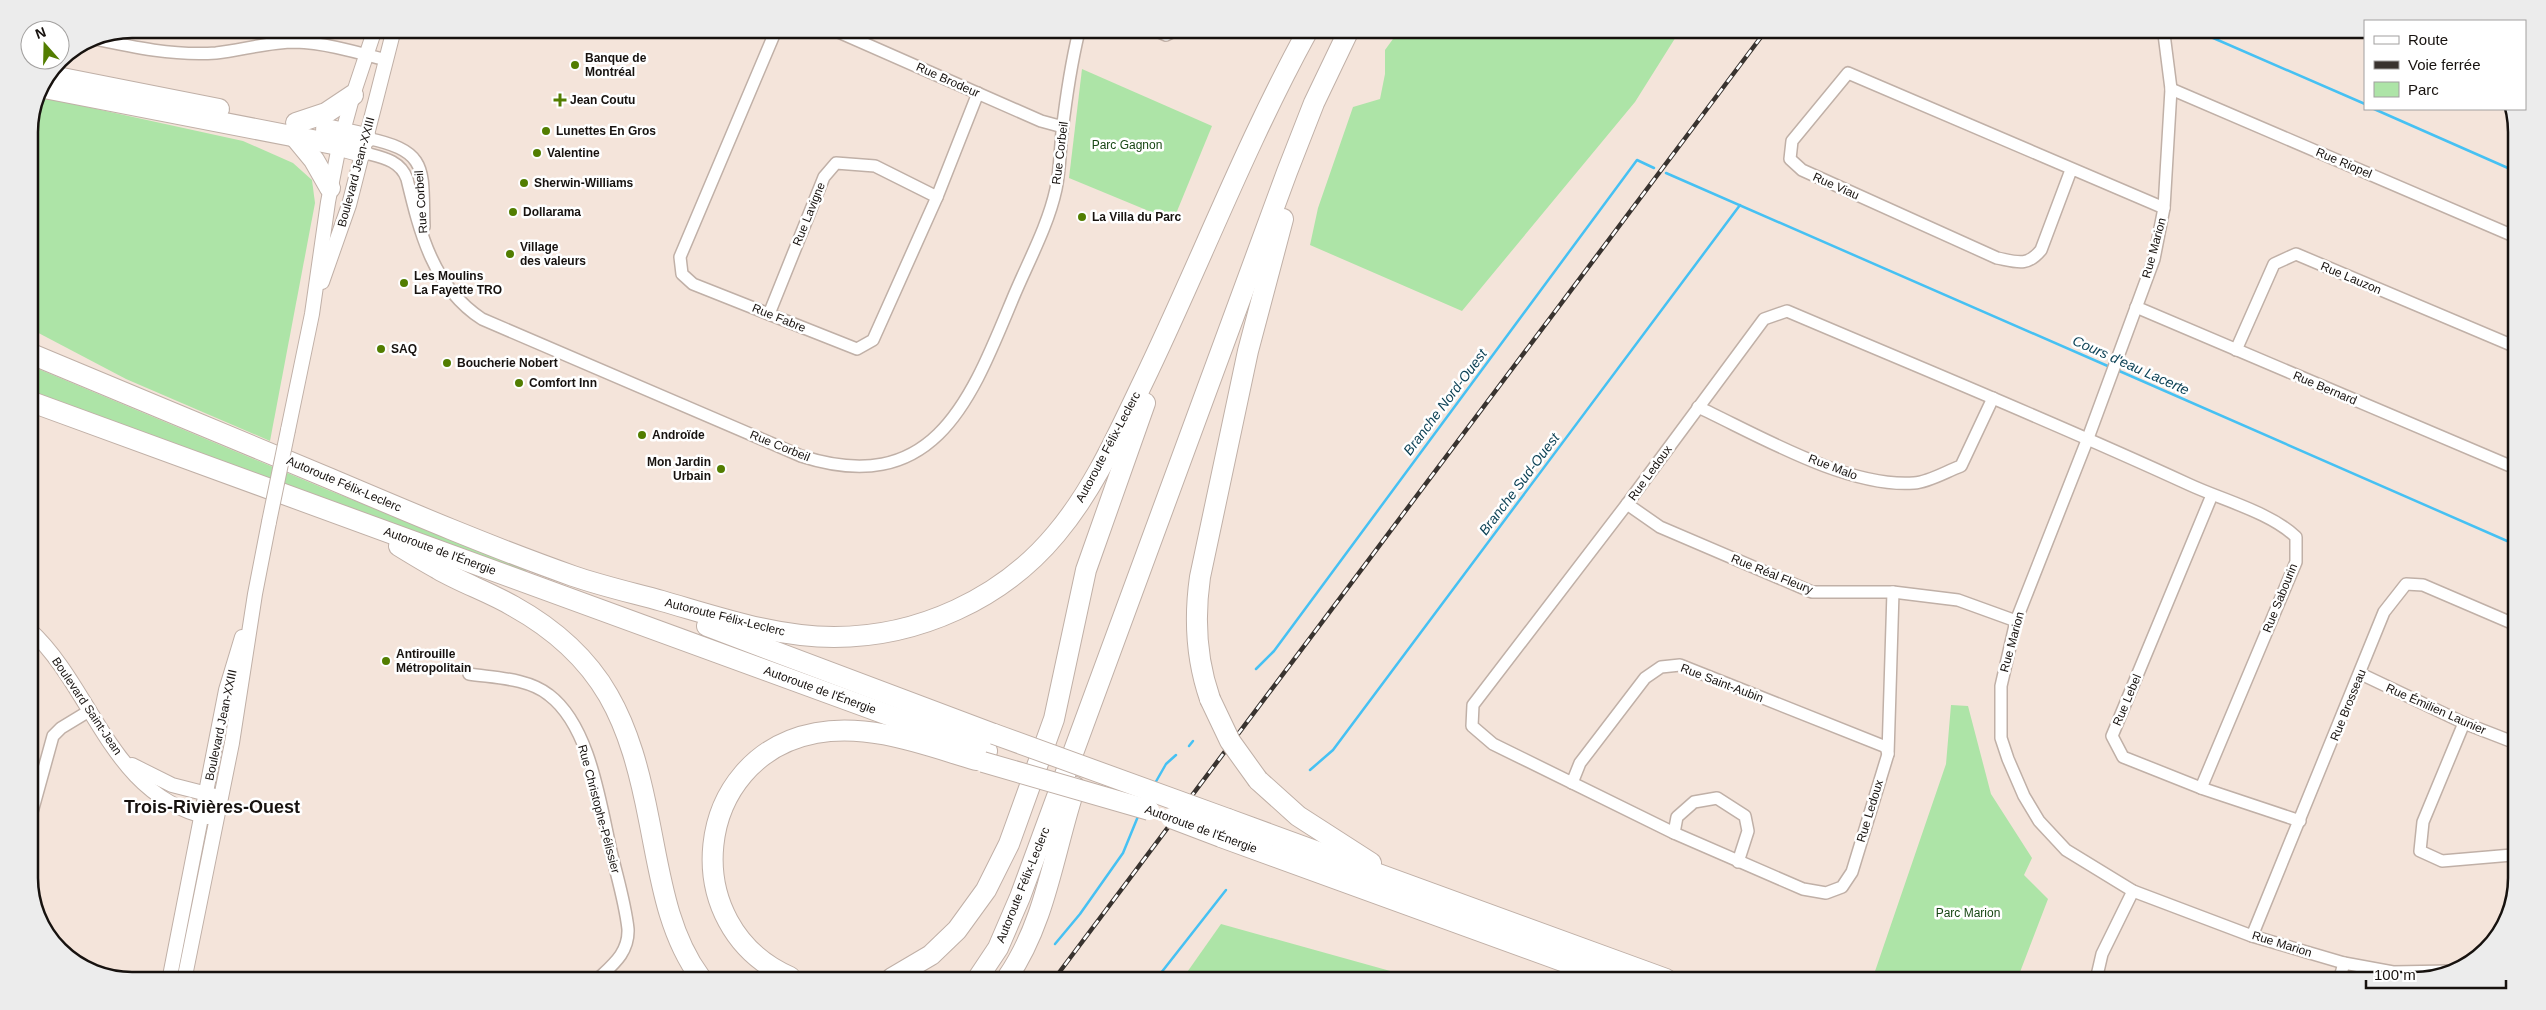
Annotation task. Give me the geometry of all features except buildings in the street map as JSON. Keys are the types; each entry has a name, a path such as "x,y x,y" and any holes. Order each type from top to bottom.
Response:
{"highway":[{"name":"Autoroute Félix-Leclerc","path":"38,356 380,500 576,577 752,626 803,636 845,637 889,632 919,624 957,609 986,594 1014,575 1043,549 1066,522 1108,452 1180,305 1259,126 1304,38"},
{"name":"Autoroute Félix-Leclerc","path":"982,972 998,948 1020,897 1287,172 1327,74 1345,38"},
{"path":"1327,74 1271,260 1239,389 1202,566 1196,607 1196,633 1201,667 1210,699 1230,741 1258,780 1298,816 1402,883"},
{"path":"55,77 364,145"},
{"path":"48,88 296,130 352,95"},
{"path":"296,130 330,188"},
{"path":"902,972 931,955 957,930 986,890 1009,844 1052,724 1078,600 1089,559 1180,305"},
{"name":"Autoroute de l'Énergie","path":"38,404 988,749 1149,810 1225,828 1594,972"},
{"path":"1011,972 1024,949 1039,910 1070,802 1174,481"},
{"path":"361,522 439,570 504,601 538,621 575,651 598,678 614,704 630,740 641,778 669,913 681,946 697,972"},
{"name":"Autoroute de l'Énergie","path":"576,577 988,749 1225,828 1402,883 1644,972"},
{"path":"781,972 766,964 745,945 727,918 714,885 712,858 715,832 723,806 742,777 761,759 782,744 807,735 833,731 859,731 988,749"}],"street":[{"name":"Boulevard Jean-XXIII","path":"186,972 241,692 255,594 312,314 330,188 352,95 372,38"},
{"name":"Boulevard Jean-XXIII","path":"312,314 349,206 392,38"},
{"name":"Rue Fabre","path":"773,38 680,257 682,274 693,284 857,349 874,340 937,197 978,93"},
{"name":"Rue Brodeur","path":"852,38 1041,122 1063,127"},
{"name":"Rue Corbeil","path":"364,145 402,169 407,178 424,241 435,269 447,288 467,308 492,325 801,456 840,464 886,463 911,454 933,440 957,414 974,387 1053,200 1058,179 1063,127 1078,38"},
{"name":"Rue Marion","path":"2165,38 2171,89 2164,208 2154,259 2088,438 2016,621 2001,686 2001,738 2008,760 2024,796 2039,820 2066,850 2133,891 2252,936 2344,963 2392,972 2430,971"},
{"path":"106,41 175,53 214,53 295,42 333,47 386,60"},
{"name":"Rue Viau","path":"2071,170 2041,250 2033,260 2020,262 1997,258 1802,170 1790,159 1792,141 1848,73 2071,170 2164,208"},
{"name":"Rue Riopel","path":"2171,89 2508,234"},
{"name":"Rue Corbeil","path":"364,145 402,148 417,161 422,181 424,241"},
{"name":"Rue Lavigne","path":"769,314 824,177 836,163 875,166 937,197"},
{"name":"Rue Lauzon","path":"2236,350 2274,264 2296,254 2508,344"},
{"name":"Rue Bernard","path":"2136,307 2508,465"},
{"name":"Rue Ledoux","path":"1893,592 1888,754 1852,872 1842,887 1826,894 1803,889 1674,833 1493,744 1472,726 1472,705 1627,504 1764,319 1787,311 2088,438"},
{"name":"Rue Malo","path":"1698,407 1832,469 1862,478 1915,483 1961,466 1993,398"},
{"name":"Rue Sabourin","path":"2088,438 2212,495 2283,525 2296,537 2296,562 2201,788"},
{"name":"Rue Lebel","path":"2212,495 2112,736 2123,757 2201,788 2300,821"},
{"name":"Rue Réal Fleury","path":"1627,504 1660,527 1812,592 1893,592 1958,600 2016,621"},
{"name":"Rue Brosseau","path":"2252,936 2361,674 2384,612 2406,584 2422,585 2508,621"},
{"name":"Boulevard Jean-XXIII","path":"171,972 226,690 255,594"},
{"name":"Boulevard Saint-Jean","path":"38,639 57,661 108,743 149,790 178,807 201,816 216,819"},
{"name":"Rue Saint-Aubin","path":"1572,783 1580,763 1645,678 1662,666 1680,665 1886,747 1888,754"},
{"name":"Rue Christophe-Pélissier","path":"469,674 522,683 546,692 567,714 585,748 628,929 623,953 605,972"},
{"name":"Rue Émilien Launier","path":"2361,674 2464,723 2508,740"},
{"path":"38,790 53,736 61,728 89,711"},
{"path":"2464,723 2423,822 2420,851 2442,862 2508,855"},
{"name":"Boulevard Saint-Jean","path":"125,762 160,780 221,797"},
{"path":"1674,833 1678,817 1694,802 1717,798 1745,816 1748,831 1738,862"},
{"path":"2098,972 2102,954 2133,891"},
{"path":"2342,972 2344,963"}],"green space":[{"path":"1394,38 1675,38 1635,102 1462,311 1310,245 1318,208 1353,107 1380,99 1385,74 1385,50"},
{"name":"Parc Gagnon","path":"1082,69 1212,126 1173,221 1069,178"},
{"path":"44,98 243,141 293,163 312,180 315,203 270,441 126,379 38,333 38,119"},
{"path":"38,369 328,490 526,569 526,572 38,396"},
{"name":"Parc Marion","path":"1951,705 1968,706 1991,794 2032,858 2024,875 2048,899 2020,972 1875,972 1946,764"},
{"path":"1221,924 1394,972 1187,972"}],"waterway":[{"path":"2213,38 2364,104"},
{"path":"2376,110 2508,168"},
{"name":"Branche Nord-Ouest","path":"1256,669 1274,651 1637,160 1654,168"},
{"name":"Cours d'eau Lacerte","path":"1666,173 2110,367"},
{"name":"Branche Sud-Ouest","path":"1310,770 1333,750 1740,205"},
{"name":"Cours d'eau Lacerte","path":"2117,370 2508,541"},
{"name":"Branche Nord-Ouest","path":"1189,746 1193,741"},
{"name":"Branche Nord-Ouest","path":"1154,785 1166,764 1176,755"},
{"name":"Branche Nord-Ouest","path":"1055,944 1080,914 1123,853 1139,814"},
{"name":"Branche Sud-Ouest","path":"1162,972 1226,890"}],"railway":[{"path":"1060,972 1760,38"}],"place":[{"name":"Banque de Montréal","path":"575,65"},
{"name":"Jean Coutu","path":"560,100"},
{"name":"Lunettes En Gros","path":"546,131"},
{"name":"Valentine","path":"537,153"},
{"name":"Sherwin-Williams","path":"524,183"},
{"name":"Dollarama","path":"513,212"},
{"name":"La Villa du Parc","path":"1082,217"},
{"name":"Village des valeurs","path":"510,254"},
{"name":"Les Moulins La Fayette TRO","path":"404,283"},
{"name":"SAQ","path":"381,349"},
{"name":"Boucherie Nobert","path":"447,363"},
{"name":"Comfort Inn","path":"519,383"},
{"name":"Androïde","path":"642,435"},
{"name":"Mon Jardin Urbain","path":"721,469"},
{"name":"Antirouille Métropolitain","path":"386,661"}],"district":[{"name":"Trois-Rivières-Ouest","path":"212,807"}]}
